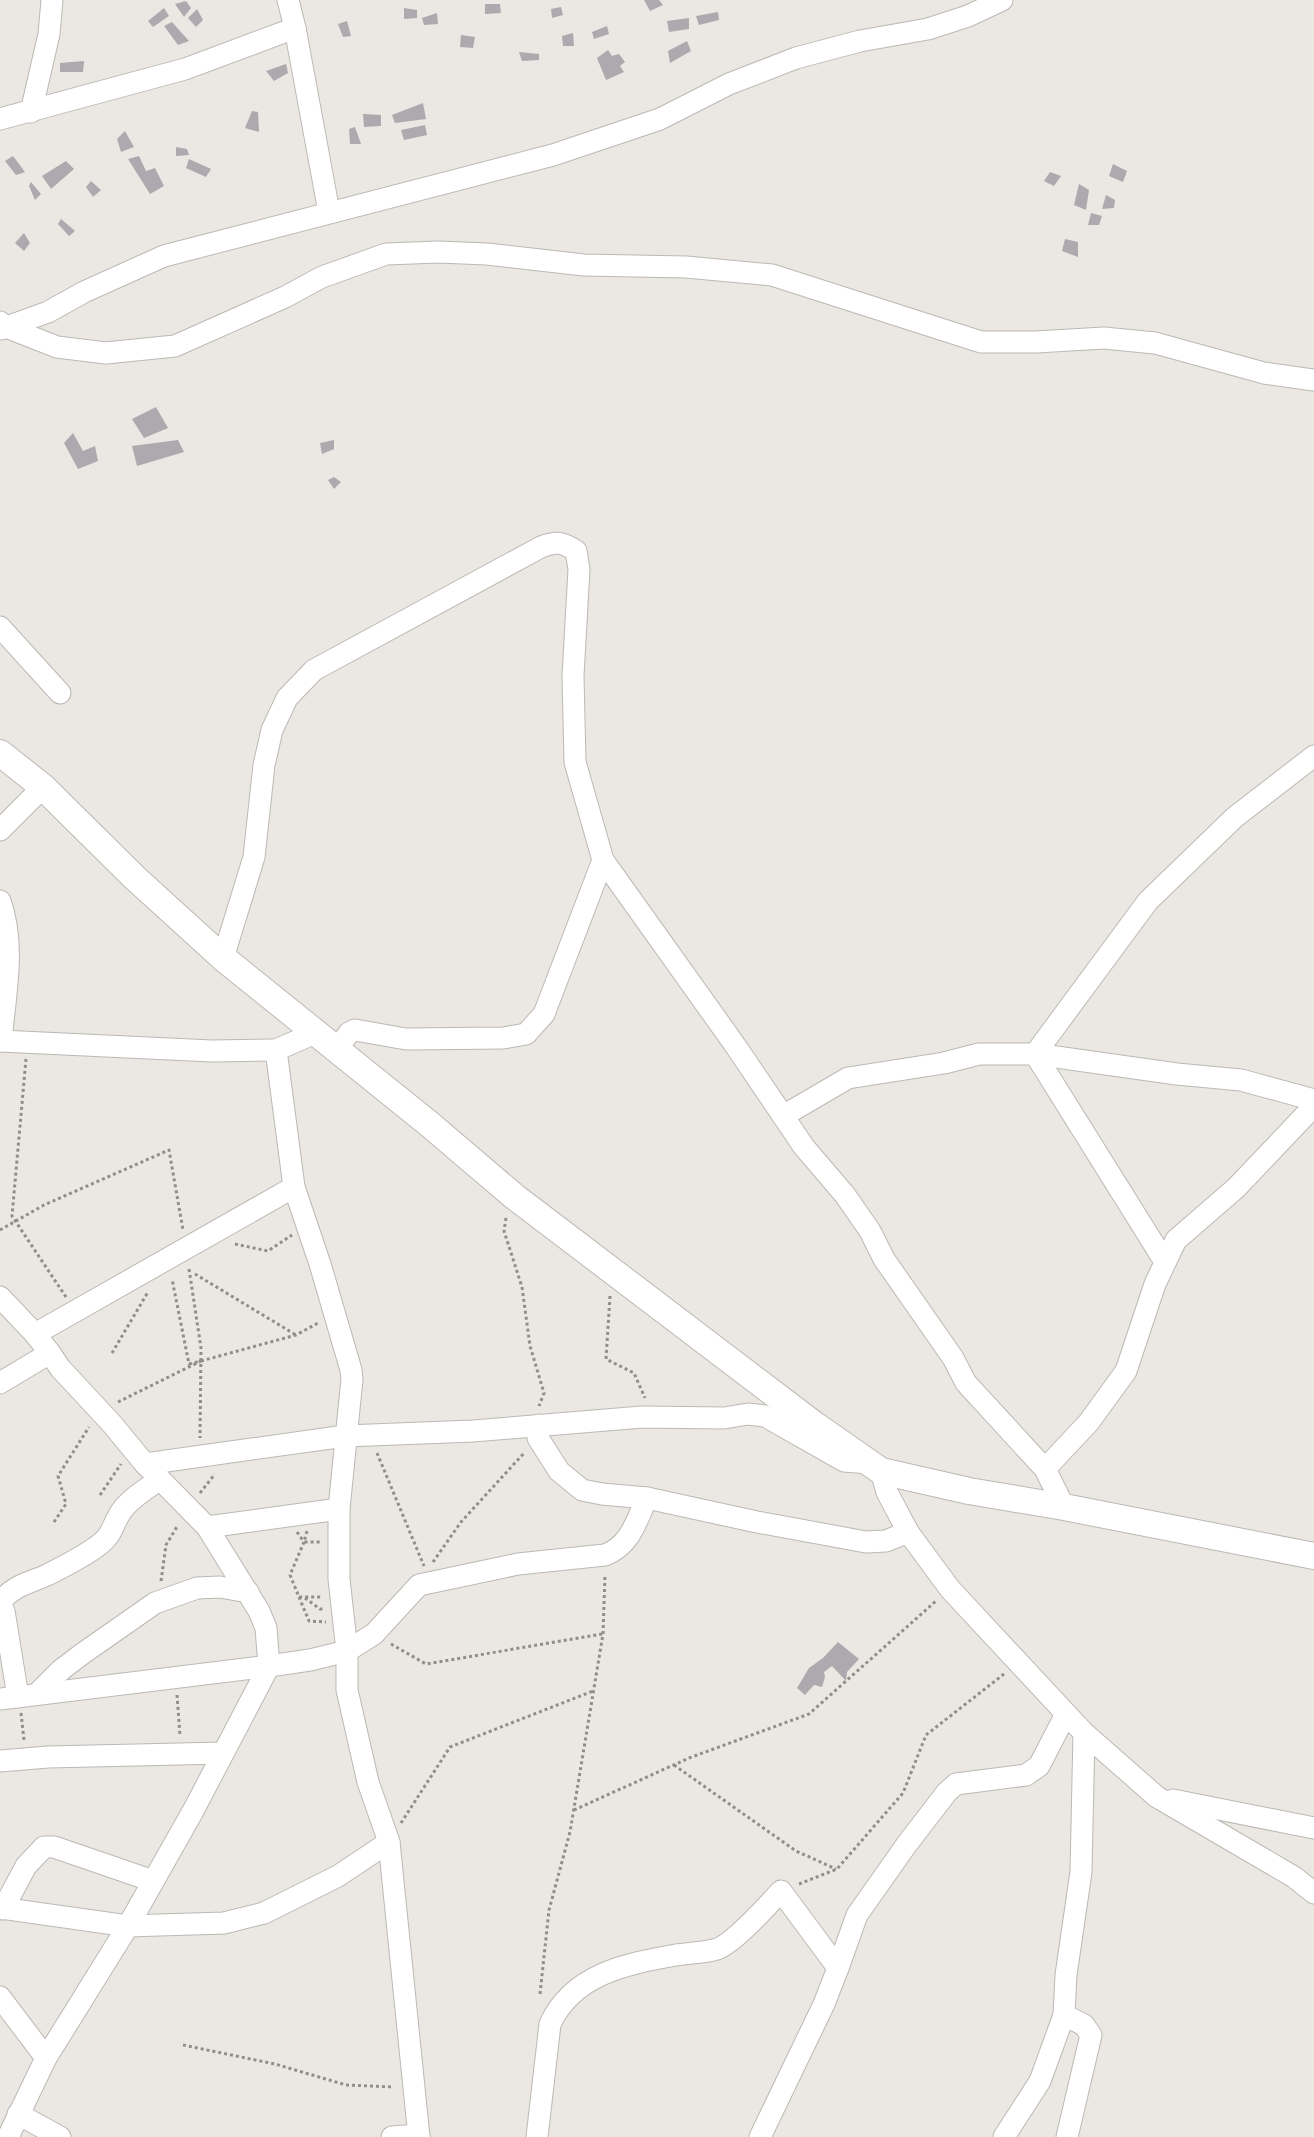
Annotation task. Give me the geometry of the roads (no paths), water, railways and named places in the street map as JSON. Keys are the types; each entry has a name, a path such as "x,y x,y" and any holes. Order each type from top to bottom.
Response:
{"street":[{"path":"31,111 48,34 52,0"},
{"path":"288,0 329,212"},
{"path":"2,326 48,312 84,292 164,256 553,155 660,119 729,84 796,58 860,41 928,29 968,16 1002,0"},
{"path":"0,119 185,69 295,28"},
{"path":"2,326 57,347 106,353 175,346 285,297 322,277 386,254 438,252 487,254 584,265 686,267 763,274 805,285 981,342 1104,338 1155,343 1264,373 1314,380"},
{"path":"223,958 254,856 266,756 272,730 287,698 314,670 553,543 564,543 576,552 579,569 573,676 575,762 603,860 804,1147 845,1195 864,1222 884,1259 953,1358 966,1383 1045,1469 1064,1507"},
{"path":"0,627 60,693"},
{"path":"0,753 42,787 142,885 223,958 428,1123 509,1192 782,1400 875,1467 908,1532 950,1589 1084,1733 1157,1797 1294,1877 1314,1893"},
{"path":"1035,1054 1148,901 1235,817 1314,756"},
{"path":"0,830 42,787"},
{"path":"337,1049 349,1033 356,1030 406,1039 503,1038 526,1034 544,1014 603,860"},
{"path":"0,901 9,936 1,1041 212,1051 276,1050 315,1033"},
{"path":"276,1050 294,1187 335,1314 352,1379 339,1509 337,1603 347,1651 347,1690 368,1782 389,1842 419,2136 392,2137"},
{"path":"783,1116 848,1078 944,1063 979,1054 1035,1054 1241,1080 1314,1100"},
{"path":"1035,1054 1165,1262"},
{"path":"1045,1469 1089,1422 1126,1371 1151,1292 1176,1240 1236,1188 1314,1106"},
{"path":"35,1334 294,1187"},
{"path":"0,1297 35,1334 60,1368 207,1527 259,1611 266,1628 269,1666 193,1811 128,1926 46,2058 8,2137"},
{"path":"0,1383 50,1353"},
{"path":"146,1463 345,1436 473,1431 653,1417 724,1418 748,1414 765,1416 844,1461 969,1491 1064,1507 1314,1556"},
{"path":"538,1425 559,1471 582,1490 647,1498 866,1542 886,1541 908,1532"},
{"path":"18,1697 4,1611 0,1604 10,1591 21,1584 64,1567 110,1536 119,1515 129,1504 146,1463"},
{"path":"18,1697 269,1666 310,1660 347,1651 374,1634 423,1578 518,1564 605,1555 618,1550 626,1542 647,1498"},
{"path":"207,1527 339,1509"},
{"path":"18,1697 61,1670 155,1603 197,1588 220,1587 248,1592"},
{"path":"760,2137 824,2004 857,1915 947,1792 956,1784 1026,1774 1033,1770 1039,1766 1066,1714"},
{"path":"1004,2137 1040,2081 1064,2015 1066,1975 1081,1872 1084,1733"},
{"path":"0,1761 223,1753"},
{"path":"1157,1797 1314,1828"},
{"path":"153,1881 54,1847 44,1847 26,1866 2,1909 128,1926 224,1923 264,1913 339,1876 389,1842"},
{"path":"537,2137 550,2024 557,2009 567,1997 589,1979 628,1966 718,1948 763,1912 781,1891 838,1968"},
{"path":"0,1998 46,2058"},
{"path":"1064,2015 1084,2025 1091,2034 1067,2137"},
{"path":"18,2114 60,2137"}]}
